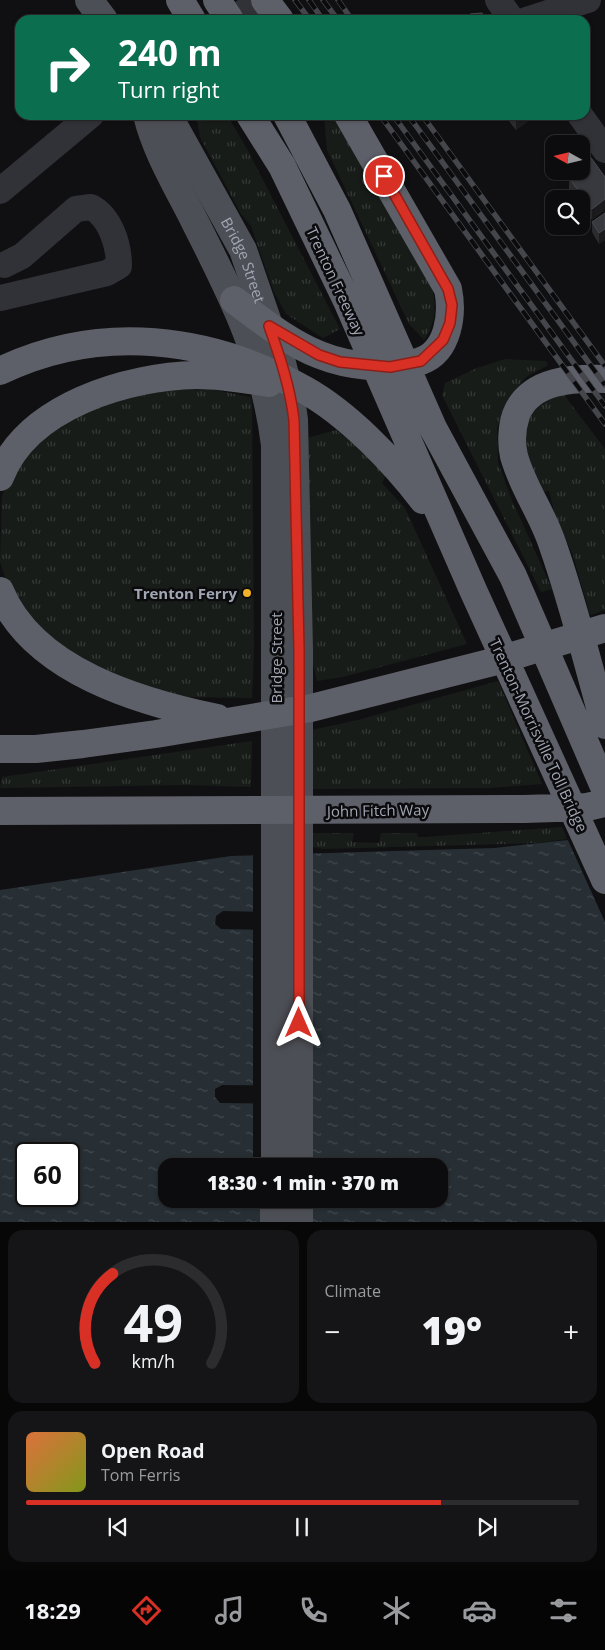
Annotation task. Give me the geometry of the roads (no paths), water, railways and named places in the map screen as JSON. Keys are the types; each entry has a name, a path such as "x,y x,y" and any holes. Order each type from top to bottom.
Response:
{"highway":[{"path":"180,0 189,15"},
{"path":"217,0 228,15"},
{"path":"265,0 276,15"},
{"name":"Trenton Freeway","path":"253,120 282,166 346,301 460,556 473,590"},
{"name":"Trenton Freeway","path":"290,120 337,210 433,428 513,576 605,789"},
{"path":"234,300 269,326 319,355 332,360 390,367 421,361 443,340 450,323 452,305 448,289 351,120"},
{"path":"0,371 22,360 92,344 150,341 189,345 243,361 305,390 328,406 399,468 460,556"},
{"path":"0,477 11,456 30,434 47,420 72,404 127,385 151,380 196,375 244,379 305,390"},
{"path":"605,379 562,380 536,392 516,414 512,442 514,456 545,523 559,562 605,725"},
{"name":"Trenton-Morrisville Toll Bridge","path":"473,590 605,880"},
{"path":"0,591 15,619 42,646 71,666 129,695 173,709 234,721"},
{"path":"5,749 92,743 311,708 493,662 605,628"},
{"name":"John Fitch Way","path":"0,811 524,809 587,806 605,803"}],"main road":[{"path":"89,0 100,15"},
{"name":"Bridge Street","path":"148,120 150,129 170,171 234,300 255,353 270,410 274,436 288,649"},
{"name":"Bridge Street","path":"171,120 244,250 282,363 291,398 294,420 288,649 291,1158"},
{"path":"274,1208 274,1222"},
{"path":"298,1222 299,1208"}],"street":[{"path":"238,15 261,0"},
{"path":"498,0 508,15"},
{"path":"542,15 588,0"},
{"path":"0,191 85,120"},
{"path":"584,120 605,150"},
{"path":"91,207 106,218 119,255 119,266 107,273 10,296 2,262 22,256 76,209 91,207"}],"water":[{"path":"605,836 605,1222 0,1222 0,890 231,856 495,848","holes":["223,911 313,913 313,931 221,929 215,924 216,916","222,1085 313,1086 313,1104 220,1103 215,1097 215,1089"]}],"railway":[{"path":"295,0 306,15"},
{"path":"309,0 320,15"},
{"path":"323,0 334,15"},
{"path":"338,0 348,15"},
{"path":"384,120 605,424"},
{"path":"397,120 605,406"},
{"path":"412,120 605,385"},
{"path":"426,120 605,366"}],"place":[{"name":"Trenton Ferry","path":"247,593"}]}
